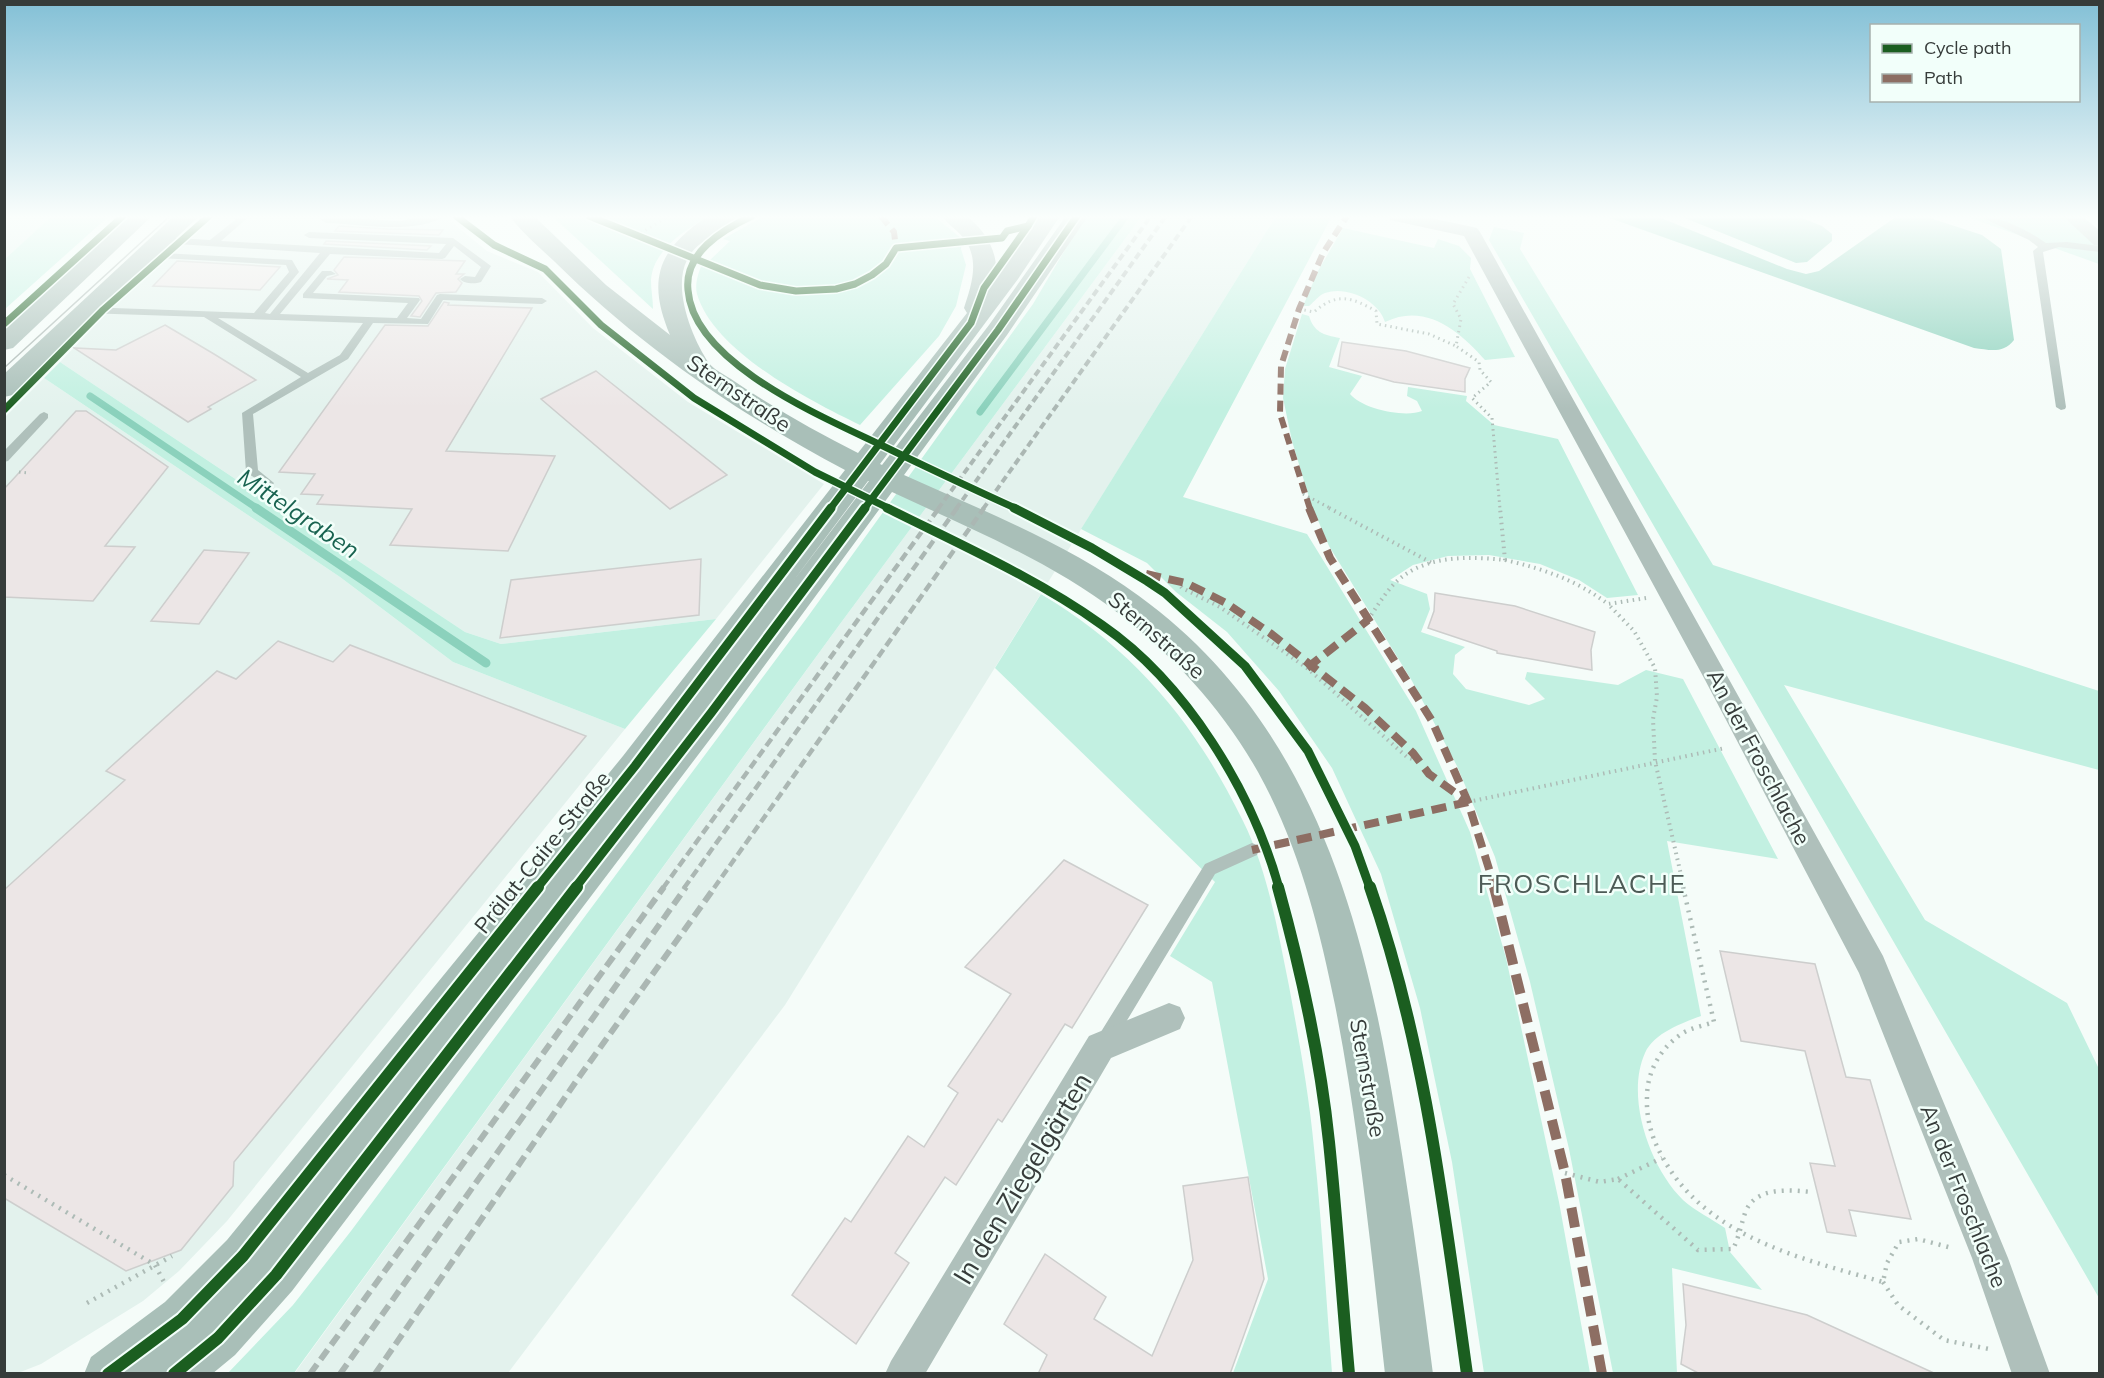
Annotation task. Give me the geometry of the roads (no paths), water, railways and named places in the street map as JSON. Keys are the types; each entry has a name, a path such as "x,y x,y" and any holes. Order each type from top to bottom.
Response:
{"street":[{"path":"4,343 72,280"},
{"path":"4,389 85,310 120,280"},
{"name":"Sternstraße","path":"590,280 623,311 787,427 1070,567 1127,604 1189,656 1231,704 1264,753 1294,813 1319,872 1353,989 1383,1159 1409,1374"},
{"path":"669,280 670,308 678,331 700,367"},
{"path":"971,323 985,280"},
{"name":"Prälat-Caire-Straße","path":"798,575 971,323 1005,280"},
{"name":"Prälat-Caire-Straße","path":"174,1374 218,1338 276,1275 798,575 998,330 1032,280"},
{"name":"An der Froschlache","path":"1498,280 1872,966 1990,1258 2028,1365"},
{"name":"Prälat-Caire-Straße","path":"108,1374 182,1319 243,1256 649,772"},
{"name":"In den Ziegelgärten","path":"904,1374 1100,1047 1169,1018"}],"lane":[{"path":"257,316 287,280"},
{"path":"273,316 303,280"},
{"path":"319,280 306,296 415,300 400,321"},
{"path":"2042,280 2061,407"},
{"path":"85,310 423,322 440,297 542,301"},
{"path":"205,314 309,378"},
{"path":"268,483 252,472 247,413 344,357 370,320"},
{"path":"4,458 45,416"},
{"path":"1100,1047 1210,868 1252,850"}],"waterway":[{"name":"Mittelgraben","path":"980,412 1078,280"},
{"name":"Mittelgraben","path":"90,396 258,509"},
{"name":"Mittelgraben","path":"256,508 486,663"}],"tram line":[{"path":"4,368 100,280"}],"railway":[{"path":"938,509 1104,280"},
{"path":"956,509 1120,280"},
{"path":"983,509 1146,280"},
{"path":"663,888 939,508"},
{"path":"684,888 957,508"},
{"path":"714,888 984,508"},
{"path":"310,1374 664,887"},
{"path":"340,1374 686,887"},
{"path":"375,1374 577,1080 715,887"}],"district":[{"name":"FROSCHLACHE","path":"1582,883"}]}
